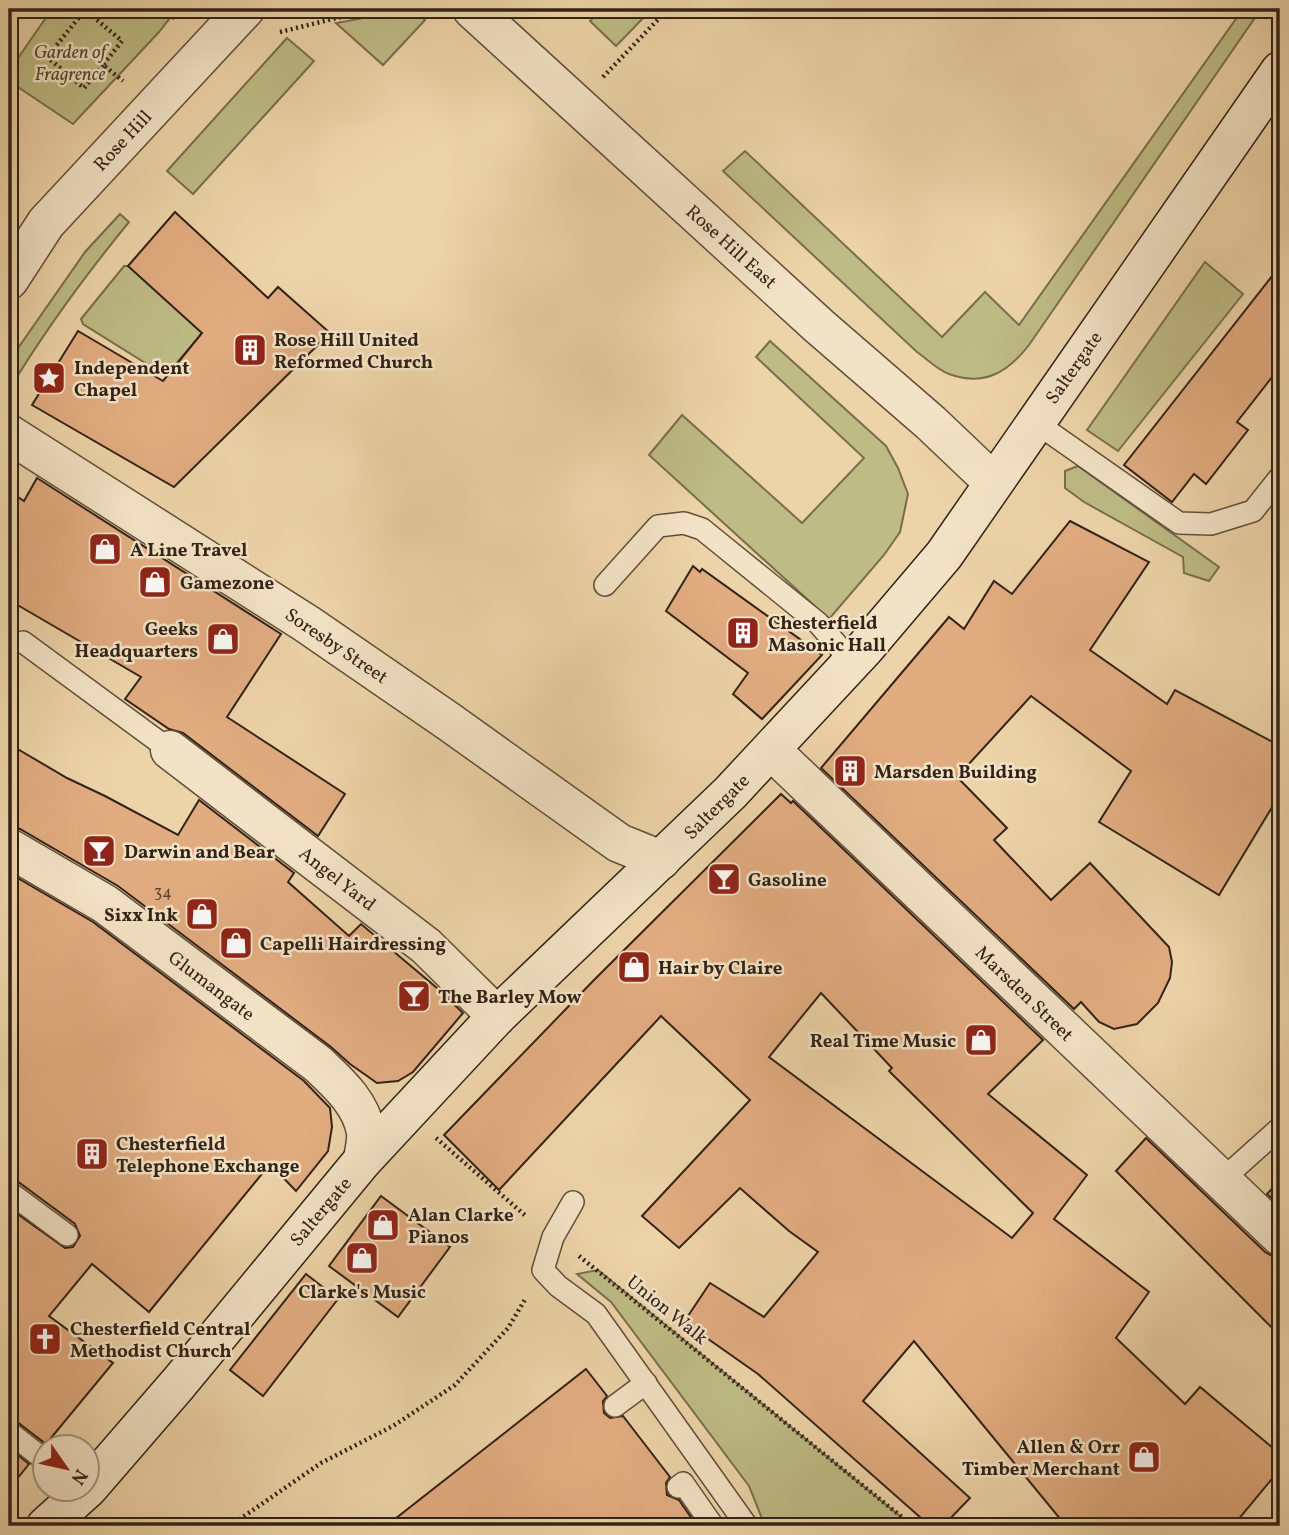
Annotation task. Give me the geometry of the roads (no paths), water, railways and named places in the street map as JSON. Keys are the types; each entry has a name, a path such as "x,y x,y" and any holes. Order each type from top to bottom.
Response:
{"street":[{"name":"Rose Hill East","path":"472,9 993,482"},
{"name":"Rose Hill","path":"9,280 46,223 153,106 258,21"},
{"name":"Saltergate","path":"102,1475 363,1160 497,1016 711,813 852,662 944,555 1280,71"},
{"name":"Soresby Street","path":"9,434 307,624 448,721 477,758 619,844 661,860"},
{"name":"Angel Yard","path":"170,750 426,946 497,1016"},
{"name":"Marsden Street","path":"771,750 1280,1236"},
{"name":"Glumangate","path":"9,848 105,904 318,1064 347,1093 358,1109 366,1133 363,1160"},
{"name":"Saltergate","path":"46,1526 75,1504"}],"lane":[{"path":"1035,422 1179,523 1211,524 1253,512 1280,477"},
{"path":"606,585 658,526 684,523 702,529 818,623 852,662"},
{"path":"23,642 170,750"},
{"path":"1223,1179 1280,1128"},
{"path":"9,1192 67,1235"},
{"path":"573,1202 553,1237 543,1270 558,1286 596,1314 747,1526"},
{"path":"615,1406 646,1383"},
{"path":"9,1432 32,1450"},
{"path":"678,1487 683,1483 713,1526"}],"place":[{"name":"Rose Hill United Reformed Church","path":"250,350"},
{"name":"Independent Chapel","path":"49,378"},
{"name":"A Line Travel","path":"105,549"},
{"name":"Gamezone","path":"155,582"},
{"name":"Chesterfield Masonic Hall","path":"743,633"},
{"name":"Geeks Headquarters","path":"223,639"},
{"name":"Marsden Building","path":"850,771"},
{"name":"Darwin and Bear","path":"99,851"},
{"name":"Gasoline","path":"724,879"},
{"name":"Sixx Ink","path":"202,914"},
{"name":"Capelli Hairdressing","path":"236,943"},
{"name":"Hair by Claire","path":"634,967"},
{"name":"The Barley Mow","path":"414,996"},
{"name":"Real Time Music","path":"981,1040"},
{"name":"Chesterfield Telephone Exchange","path":"92,1154"},
{"name":"Alan Clarke Pianos","path":"383,1225"},
{"name":"Clarke's Music","path":"362,1258"},
{"name":"Chesterfield Central Methodist Church","path":"45,1339"},
{"name":"Allen & Orr Timber Merchant","path":"1144,1457"}],"park label":[{"name":"Garden of Fragrence","path":"70,62"}]}
